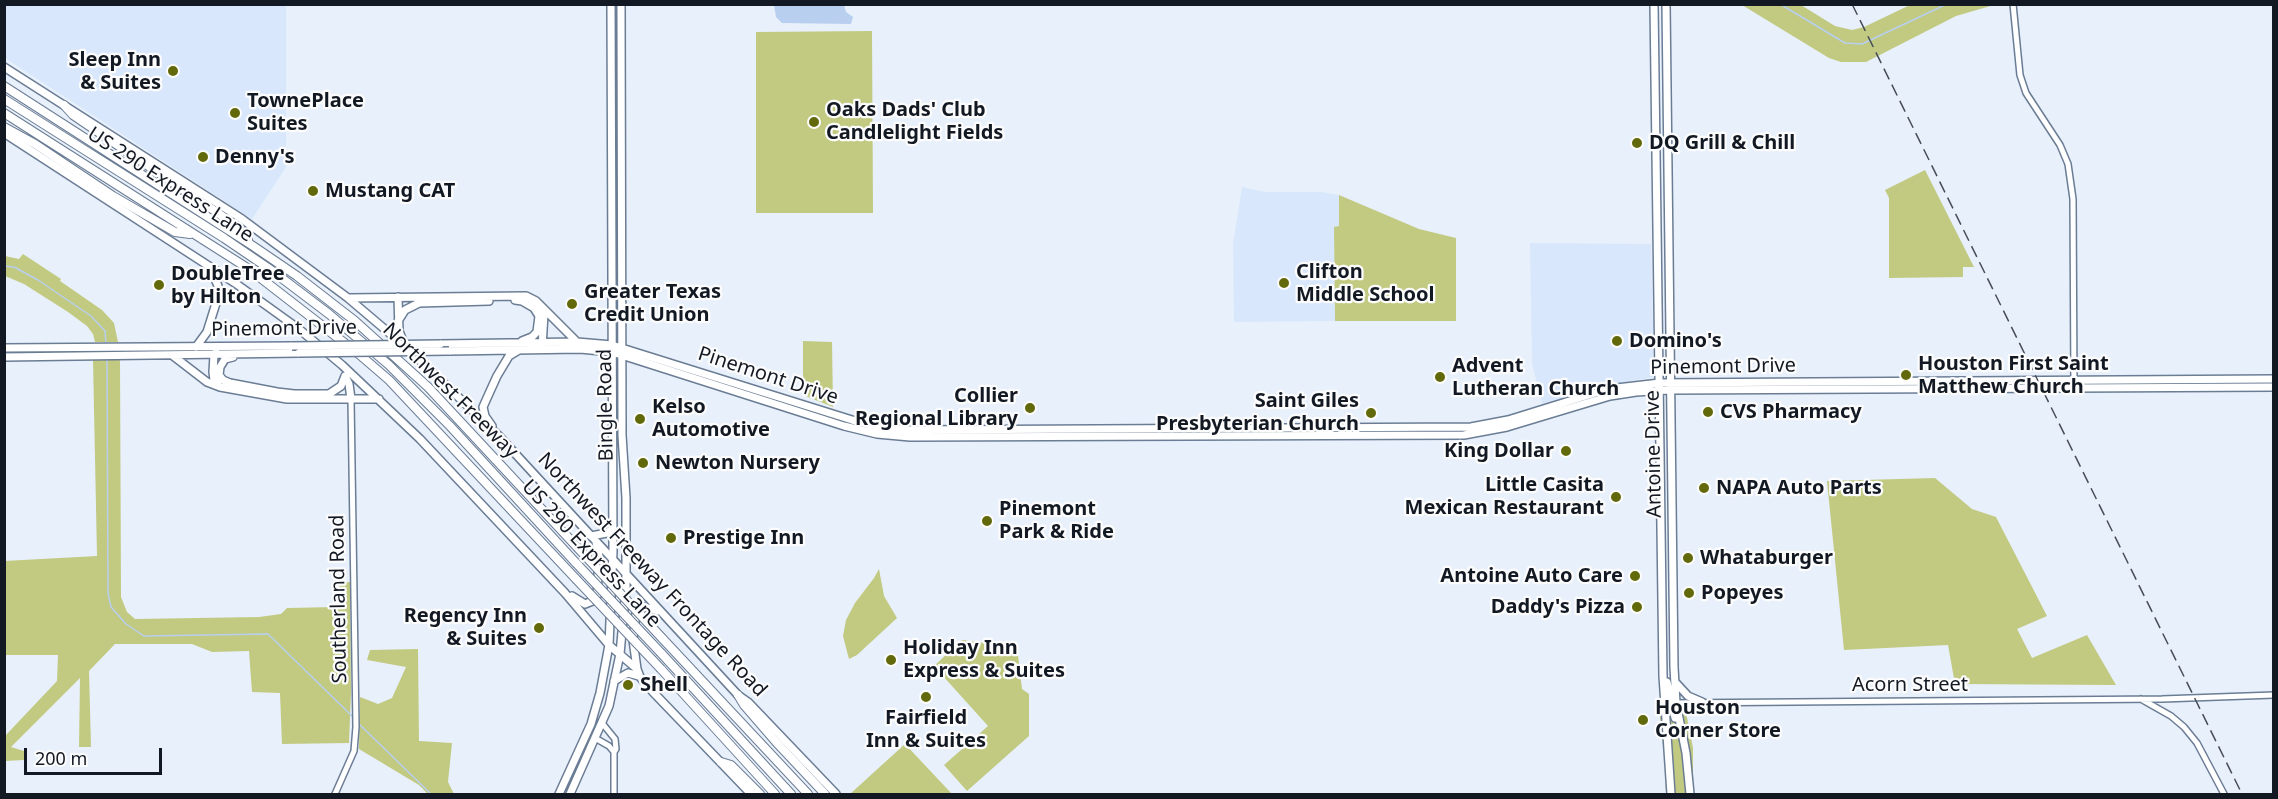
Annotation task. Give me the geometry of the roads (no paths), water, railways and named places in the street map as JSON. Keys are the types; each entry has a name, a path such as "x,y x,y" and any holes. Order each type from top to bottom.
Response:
{"highway":[{"name":"Northwest Freeway","path":"4,86 297,276 347,314 401,361 466,426 808,795"},
{"name":"US 290 Express Lane","path":"4,99 233,245 329,314 389,365 450,426 791,795"},
{"path":"64,105 73,115 237,226 253,246"},
{"name":"Northwest Freeway","path":"4,113 195,234 280,292 360,355 388,380 661,669 775,795"},
{"path":"4,127 175,232 195,234"},
{"path":"738,694 750,712 825,795"},
{"path":"721,762 731,765 760,795"}],"main road":[{"name":"Bingle Road","path":"559,795 591,724 599,698 609,645 613,559 611,4"},
{"name":"Bingle Road","path":"570,795 609,706 620,654 627,576 622,435 621,4"},
{"name":"Antoine Drive","path":"1654,4 1663,668 1670,703 1671,795"},
{"name":"Antoine Drive","path":"1666,4 1669,386 1675,681 1670,703"},
{"path":"1654,33 1666,33"},
{"name":"Northwest Freeway Frontage Road","path":"4,67 242,219 348,298 406,348 498,435 664,616 836,795"},
{"path":"611,95 621,95"},
{"path":"1656,96 1667,96"},
{"path":"4,133 262,302 342,365 420,439 558,585 609,645 638,673 751,795"},
{"path":"1657,174 1667,174"},
{"path":"196,346 207,332 217,300 218,286 214,273 207,265"},
{"path":"612,274 622,275"},
{"path":"348,298 526,296 536,301 577,342"},
{"path":"398,297 399,331 406,348"},
{"path":"398,321 405,310 419,303 522,301 536,310 539,326 532,338 518,346 509,356 483,408 487,420 498,435"},
{"path":"536,301 544,314 542,346"},
{"name":"Pinemont Drive","path":"542,346 577,342 622,350 746,390 844,426 878,434 910,437 1471,430 1586,399 1627,385 1660,387 2074,384 2274,387"},
{"name":"Pinemont Drive","path":"4,357 47,352 141,351 196,346 440,344 612,348"},
{"path":"220,387 214,380 213,372 214,354 217,350 239,350 256,346"},
{"name":"Pinemont Drive","path":"141,351 172,355 449,351 518,346"},
{"name":"Pinemont Drive","path":"4,348 47,352"},
{"path":"244,354 222,362 219,372 223,380 230,384 294,394 329,394 338,390 345,376"},
{"path":"172,355 207,382 220,387 287,399 379,399"},
{"path":"342,365 349,384 351,399"},
{"name":"Pinemont Drive","path":"2074,384 2274,380"},
{"path":"612,436 622,435"},
{"path":"1660,469 1671,470"},
{"path":"558,585 580,603 595,600 599,556 593,538 613,528"},
{"path":"638,673 633,640 636,613 640,608 645,607 664,616"},
{"path":"614,681 628,673 638,673"},
{"path":"1675,681 1688,696 1702,702"},
{"path":"595,738 594,729 599,698"},
{"path":"1670,703 1680,723 1686,753 1689,795"}],"street":[{"path":"2013,4 2020,75 2026,93 2060,145 2068,164 2073,199 2074,384"},
{"name":"Southerland Road","path":"335,795 354,751 356,726 351,399"},
{"name":"Acorn Street","path":"1670,703 2139,699 2274,695"},
{"path":"2139,699 2171,716 2184,727 2197,743 2223,795"},
{"path":"602,723 615,739 614,795"},
{"path":"595,738 609,746 614,752"}],"waterway":[{"path":"1780,4 1845,43 1862,44 1947,4"},
{"path":"4,266 14,267 38,280 91,316 105,331 106,344"},
{"path":"107,357 108,593 111,607 126,624 144,636 268,634 354,718"},
{"path":"359,724 431,794"}],"railway":[{"path":"1852,4 2242,794"}],"place":[{"name":"Sleep Inn & Suites","path":"173,71"},
{"name":"TownePlace Suites","path":"235,113"},
{"name":"Oaks Dads' Club Candlelight Fields","path":"814,122"},
{"name":"DQ Grill & Chill","path":"1637,143"},
{"name":"Denny's","path":"203,157"},
{"name":"Mustang CAT","path":"313,191"},
{"name":"Clifton Middle School","path":"1284,283"},
{"name":"DoubleTree by Hilton","path":"159,285"},
{"name":"Greater Texas Credit Union","path":"572,304"},
{"name":"Domino's","path":"1617,341"},
{"name":"Houston First Saint Matthew Church","path":"1906,375"},
{"name":"Advent Lutheran Church","path":"1440,377"},
{"name":"Collier Regional Library","path":"1030,408"},
{"name":"CVS Pharmacy","path":"1708,412"},
{"name":"Saint Giles Presbyterian Church","path":"1371,413"},
{"name":"Kelso Automotive","path":"640,419"},
{"name":"King Dollar","path":"1566,451"},
{"name":"Newton Nursery","path":"643,463"},
{"name":"NAPA Auto Parts","path":"1704,488"},
{"name":"Little Casita Mexican Restaurant","path":"1616,497"},
{"name":"Pinemont Park & Ride","path":"987,521"},
{"name":"Prestige Inn","path":"671,538"},
{"name":"Whataburger","path":"1688,558"},
{"name":"Antoine Auto Care","path":"1635,576"},
{"name":"Popeyes","path":"1689,593"},
{"name":"Daddy's Pizza","path":"1637,607"},
{"name":"Regency Inn & Suites","path":"539,628"},
{"name":"Holiday Inn Express & Suites","path":"891,660"},
{"name":"Shell","path":"628,685"},
{"name":"Fairfield Inn & Suites","path":"926,697"},
{"name":"Houston Corner Store","path":"1643,720"}]}
